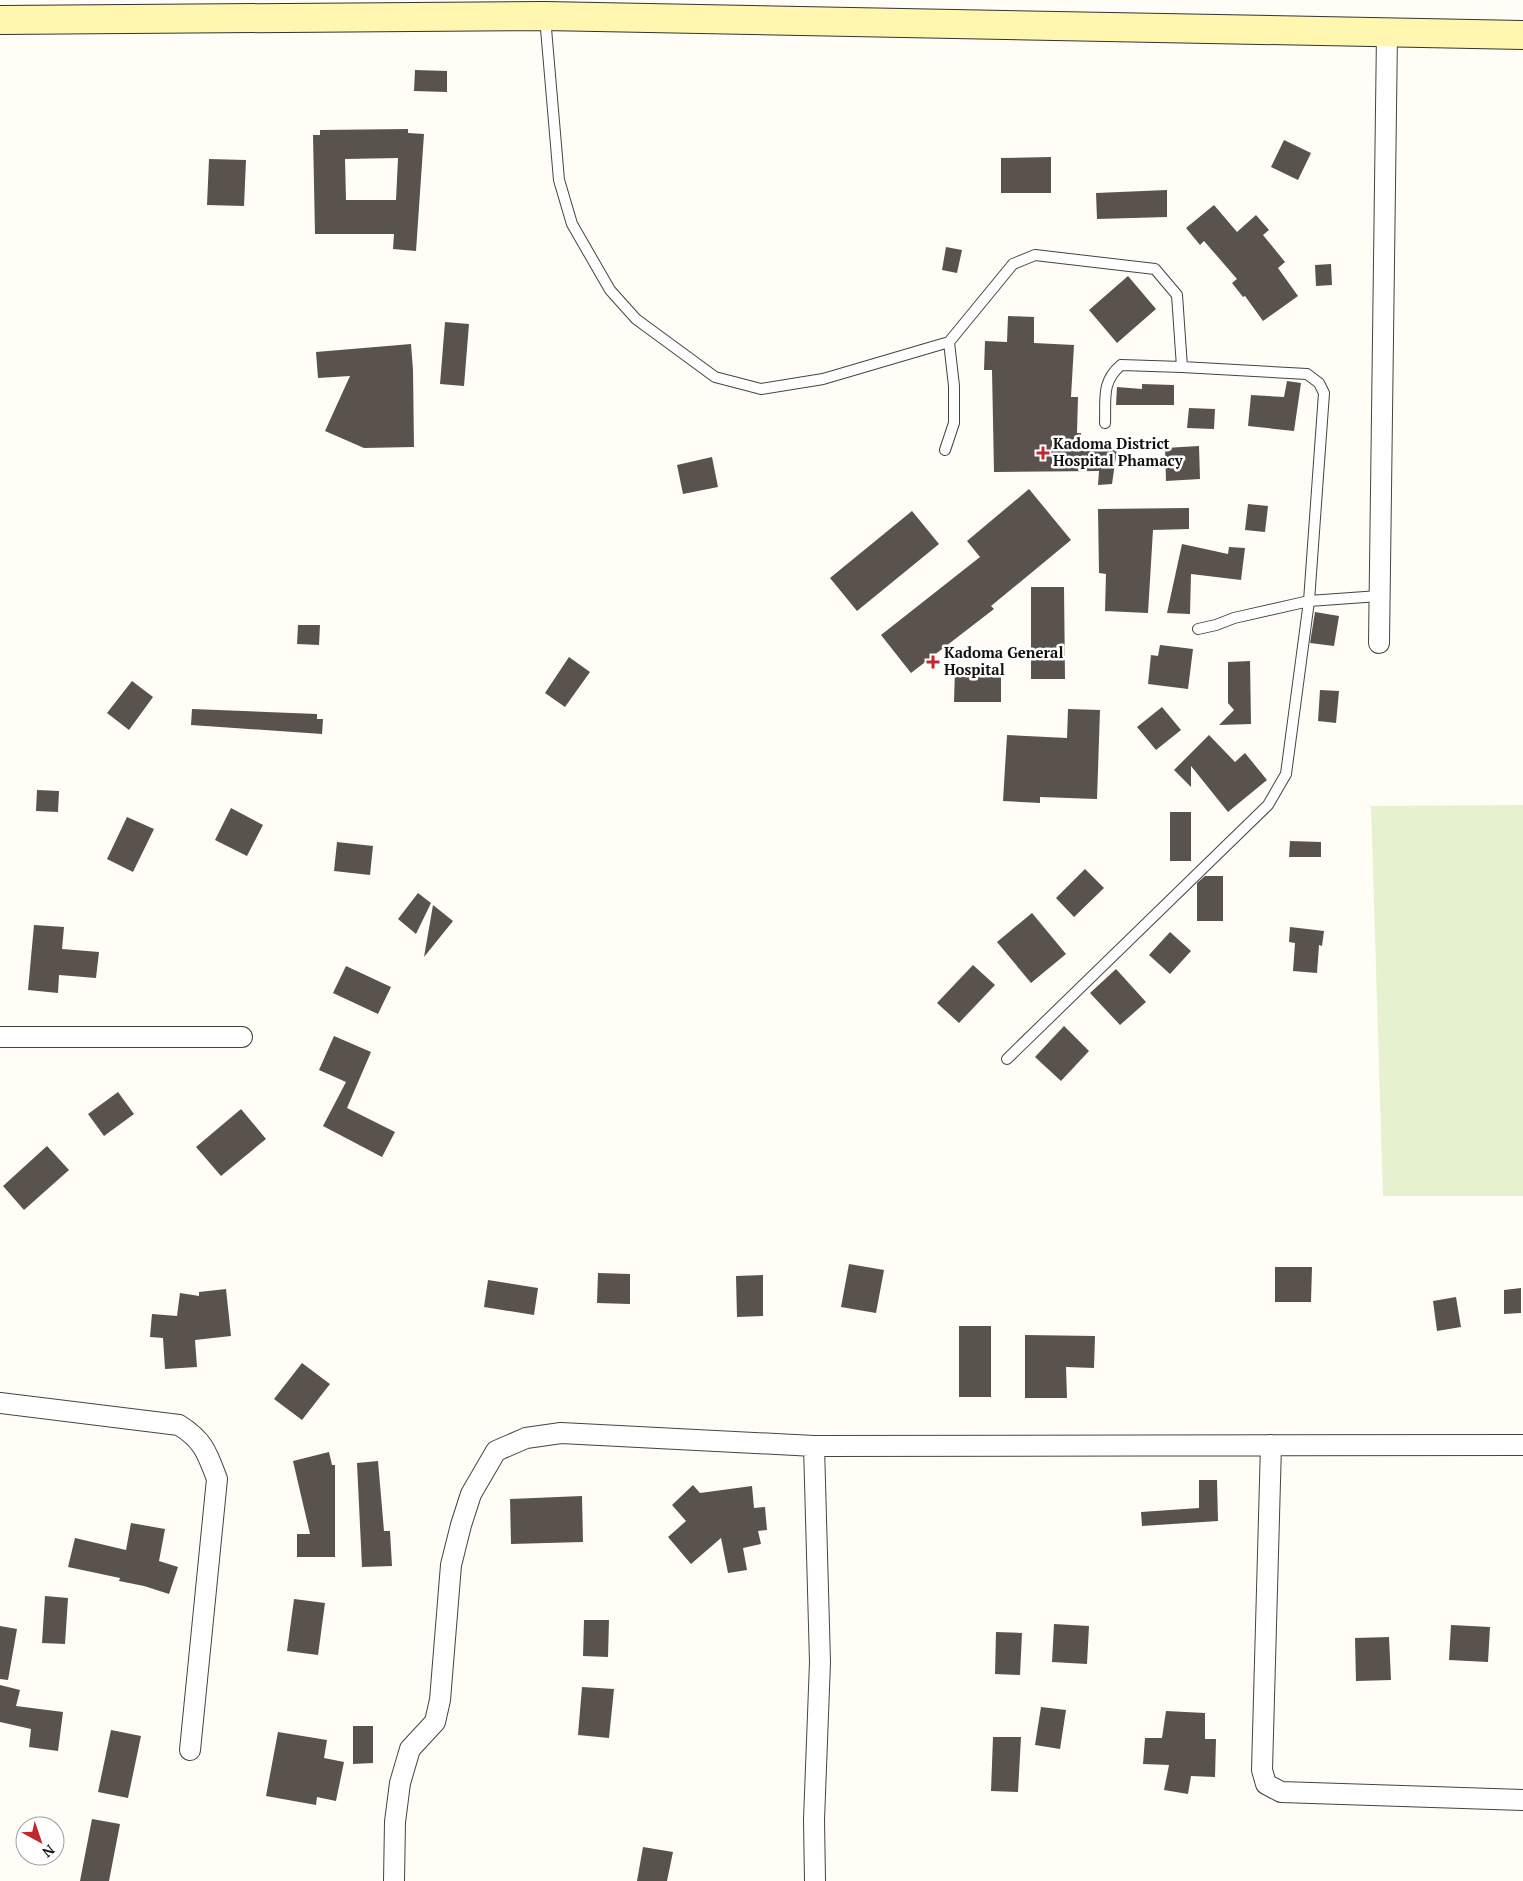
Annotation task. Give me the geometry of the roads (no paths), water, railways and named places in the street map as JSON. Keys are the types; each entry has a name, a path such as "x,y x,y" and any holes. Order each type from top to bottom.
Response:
{"main road":[{"path":"0,20 545,8 1387,33 1523,35"}],"street":[{"path":"1379,643 1387,33"},
{"path":"0,1037 242,1037"},
{"path":"0,1403 178,1425 194,1435 203,1447 217,1479 190,1750"},
{"path":"394,1881 395,1822 400,1783 410,1749 435,1722 440,1700 448,1623 450,1565 460,1525 471,1494 496,1451 526,1438 560,1433 814,1446 1523,1445"},
{"path":"1271,1445 1262,1770 1266,1784 1281,1792 1523,1800"},
{"path":"814,1446 820,1662 814,1820 816,1881"}],"lane":[{"path":"545,8 559,180 572,224 610,290 636,319 715,377 761,389 823,378 949,342 1013,264 1035,255 1155,269 1177,295 1182,367"},
{"path":"945,450 954,423 954,386 949,342"},
{"path":"1007,1058 1268,805 1286,774 1309,601 1324,393 1319,383 1307,374 1182,367 1121,366 1112,373 1106,386 1105,424"},
{"path":"1198,629 1234,618 1309,601 1379,596"}],"place":[{"name":"Kadoma District Hospital Phamacy","path":"1043,453"},
{"name":"Kadoma General Hospital","path":"933,662"}]}
